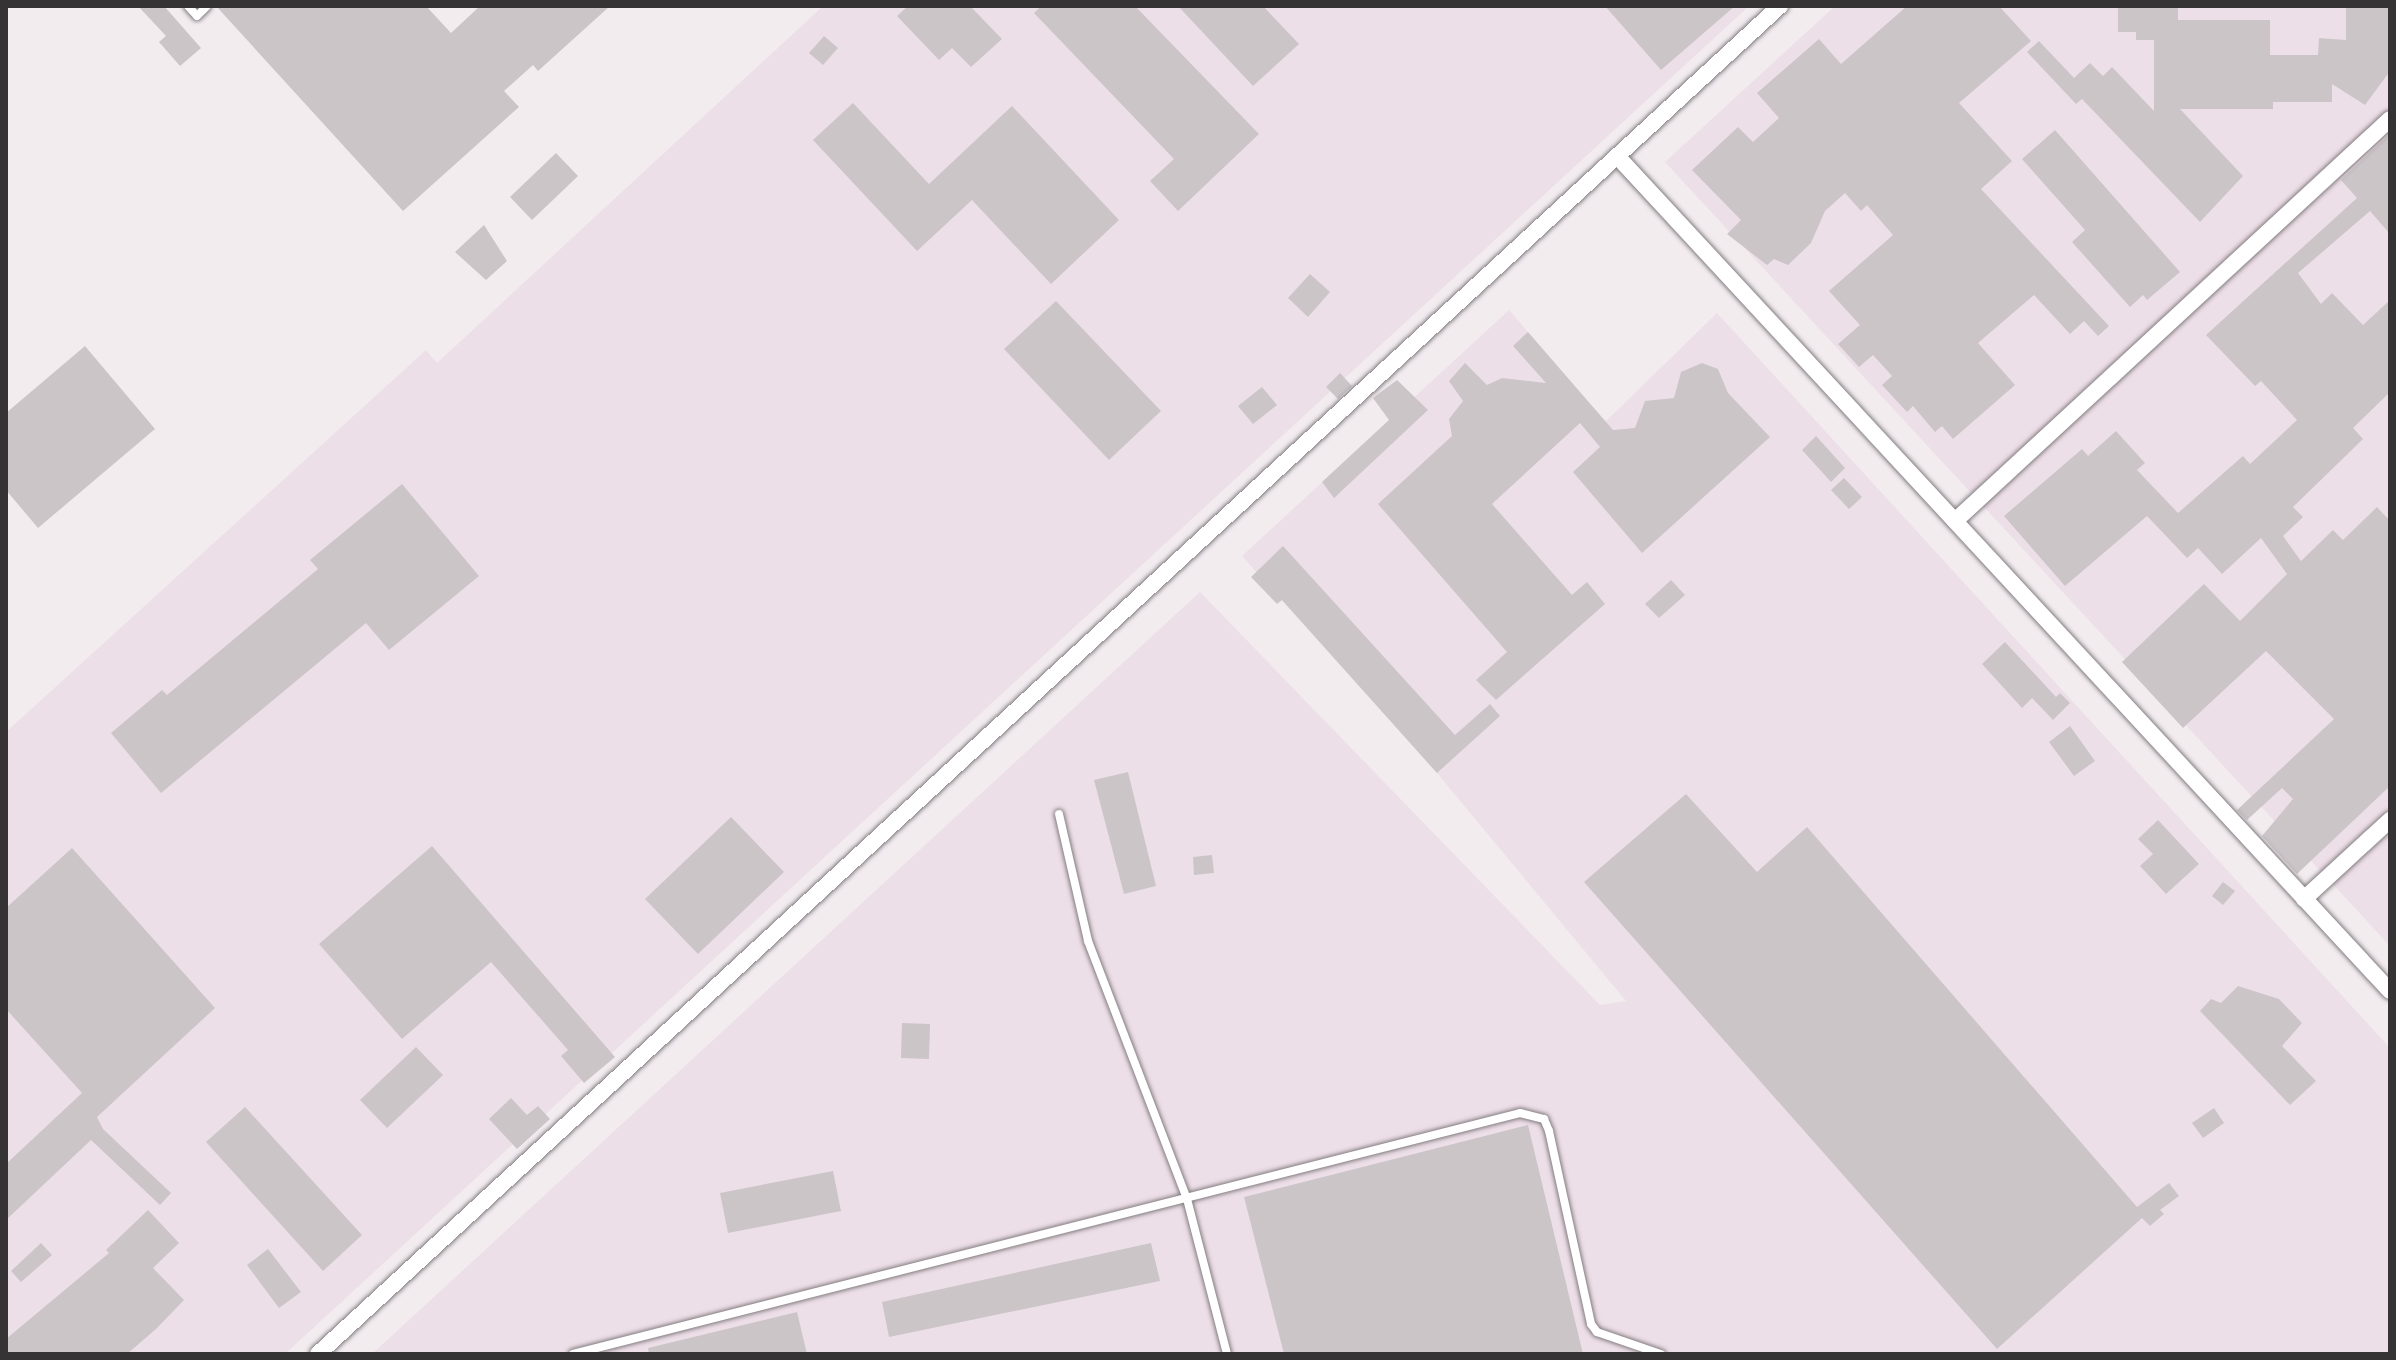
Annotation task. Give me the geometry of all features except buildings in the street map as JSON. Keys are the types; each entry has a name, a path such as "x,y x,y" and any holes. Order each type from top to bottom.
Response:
{"street":[{"path":"318,1354 1780,6"},
{"path":"1955,521 2390,119"},
{"path":"1617,156 2390,991"},
{"path":"2304,899 2390,820"}],"lane":[{"path":"188,6 197,16 207,6"},
{"path":"1059,814 1088,941 1187,1199 1227,1354"},
{"path":"573,1354 1533,1113 1544,1119 1549,1131 1591,1324 1597,1332 1661,1354"}],"shaded area":[{"path":"823,6 1749,6 285,1354 6,1354 6,732 426,350 437,363"},
{"path":"1835,6 2390,6 2390,946 1665,162"},
{"path":"1509,310 1605,422 1717,313 2390,1048 2390,1354 372,1354 1200,592 1600,1005 1626,1001 1437,773 1242,556"}]}
